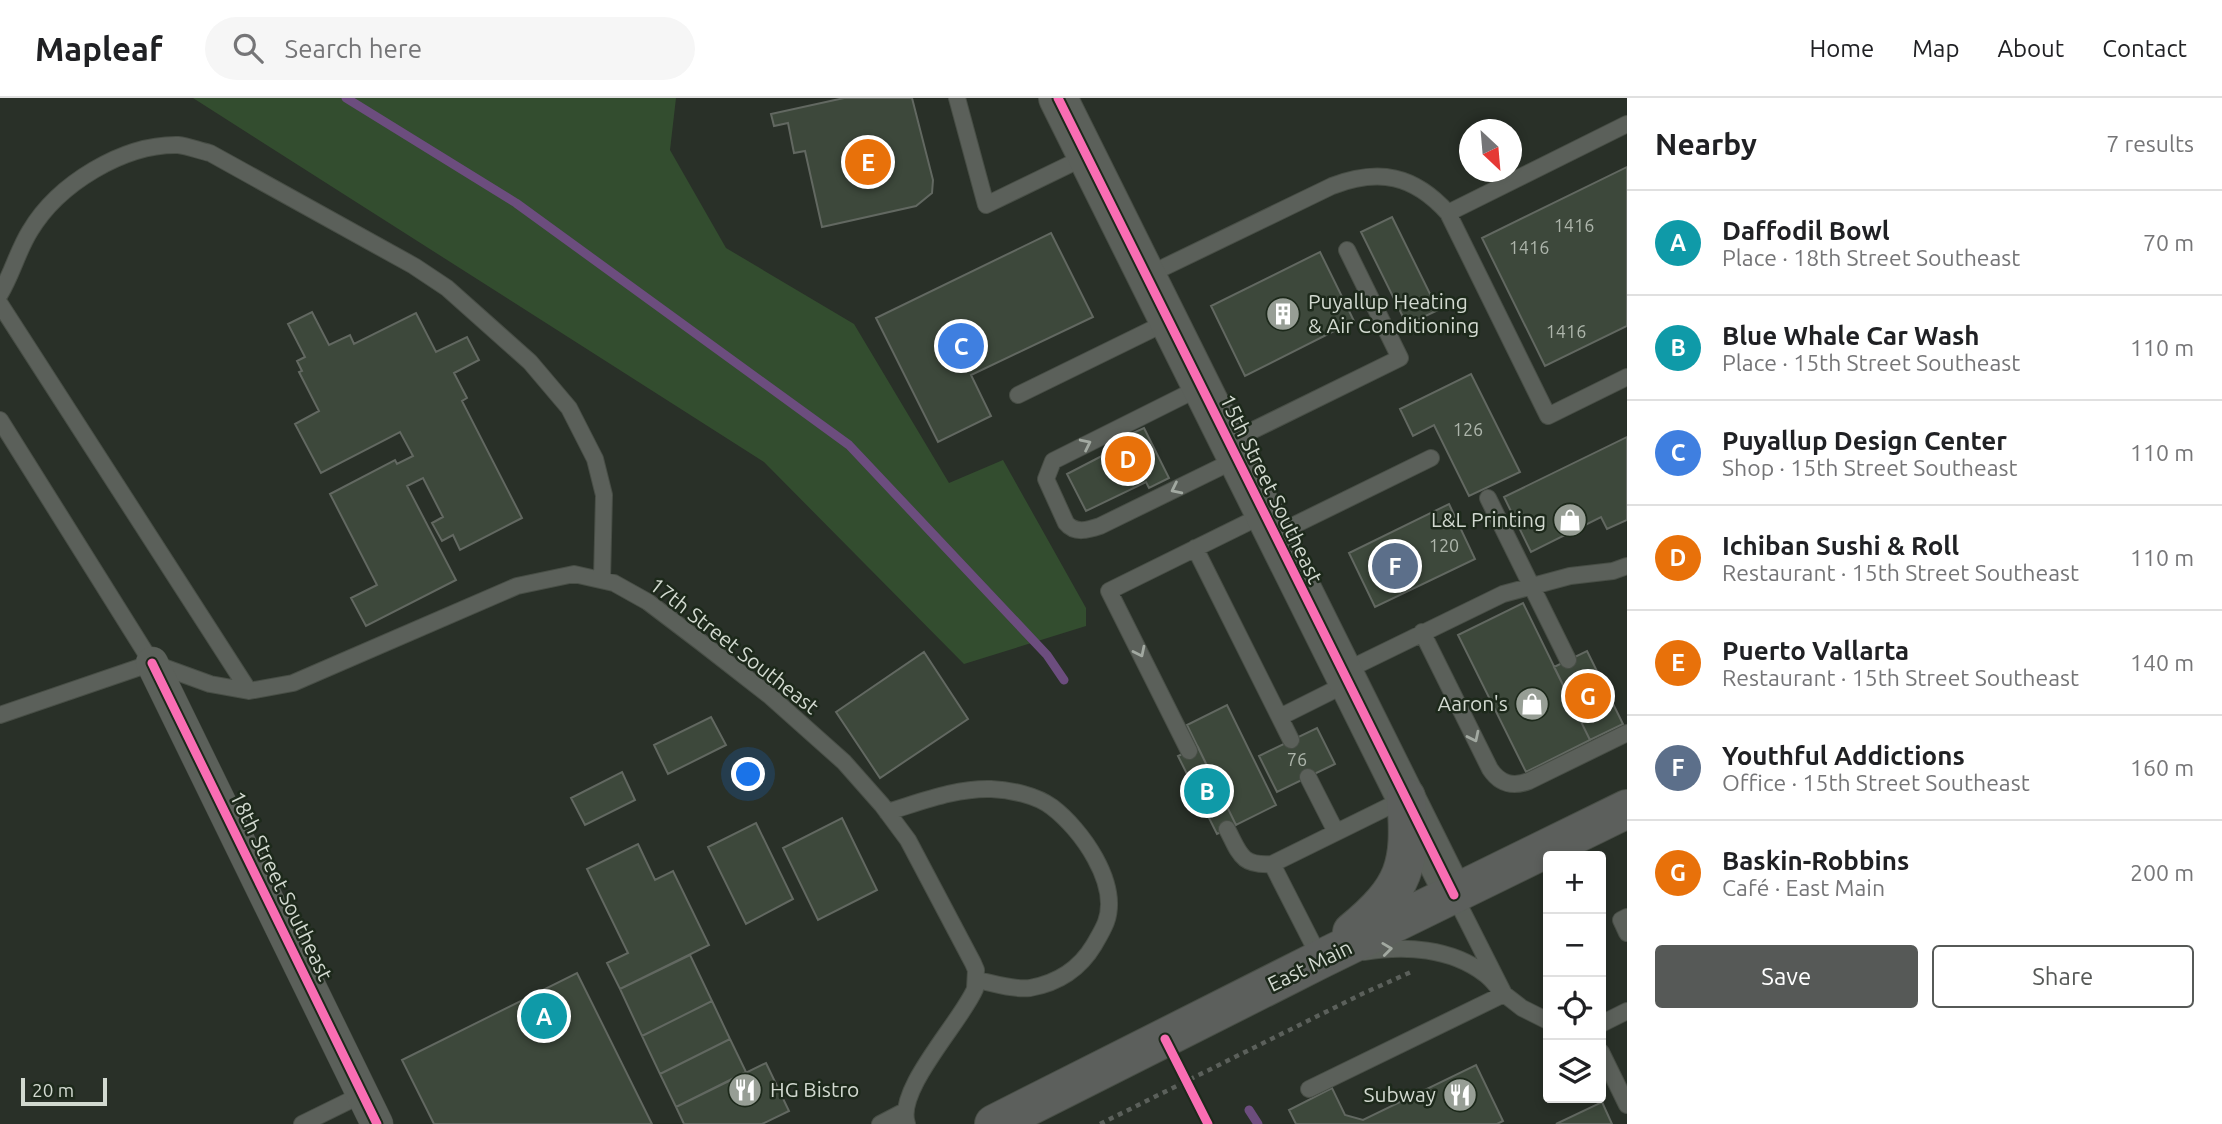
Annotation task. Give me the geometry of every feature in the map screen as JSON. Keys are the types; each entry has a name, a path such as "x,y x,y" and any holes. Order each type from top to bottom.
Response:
{"main road":[{"path":"1320,960 1380,909 1399,882 1408,847 1406,797"},
{"name":"East Main","path":"994,1124 1627,809"}],"street":[{"name":"15th Street Southeast","path":"1058,98 1454,895"},
{"name":"18th Street Southeast","path":"152,663 377,1124"}],"lane":[{"path":"957,98 986,205 1087,156"},
{"path":"1448,213 1627,124"},
{"path":"0,294 29,232 46,207 70,184 108,163 147,149 180,145 209,153 447,288 530,362 569,408 594,459 604,495 603,580"},
{"path":"1146,276 1332,186 1364,176 1390,178 1419,186 1448,213 1548,416 1627,377"},
{"path":"1201,387 1053,461 1046,479 1070,528 1080,530 1101,526 1400,358 1347,250"},
{"path":"0,304 249,691"},
{"path":"1018,395 1169,321"},
{"path":"0,420 152,663 0,715"},
{"path":"1189,751 1109,591 1195,548 1269,524 1431,458"},
{"path":"1488,498 1568,660"},
{"path":"1195,548 1291,740"},
{"path":"1280,718 1422,632 1503,594 1577,574 1613,571 1627,566"},
{"name":"17th Street Southeast","path":"152,663 210,684 249,691 293,683 517,586 575,574 614,583 648,602 770,696 845,762 908,840 976,970 977,980"},
{"path":"1422,632 1490,769 1495,776 1508,784 1521,784 1627,733"},
{"path":"1308,777 1336,832"},
{"path":"880,1124 905,1118 925,1067 972,997 977,980 1027,988 1059,980 1084,962 1107,920 1109,898 1102,871 1080,834 1051,806 1025,794 991,789 945,794 887,812"},
{"path":"1227,829 1239,853 1247,862 1258,865 1272,864 1406,797"},
{"path":"1272,864 1320,960 1398,948 1430,951 1462,961 1486,974 1504,994 1522,1008 1543,1018"},
{"path":"1454,895 1504,994"},
{"path":"1627,917 1621,920 1627,933"},
{"path":"1309,1089 1504,994"},
{"path":"1606,1022 1627,1011"},
{"path":"1606,1062 1627,1105"},
{"path":"302,1124 363,1094"}],"path":[{"path":"1100,1124 1418,969"},
{"path":"1165,1039 1192,1092"}],"green space":[{"path":"193,98 676,98 670,150 726,248 854,324 949,483 1003,460 1086,608 1086,626 964,664 764,462"}],"building":[{"path":"844,98 912,98 933,180 932,193 916,206 822,227 805,151 794,153 788,123 774,126 771,114"},
{"path":"1627,167 1627,326 1545,366 1482,238"},
{"path":"1392,217 1438,310 1407,325 1361,232"},
{"path":"1051,233 1093,317 971,375 991,416 938,442 876,318"},
{"name":"Puyallup Heating & Air Conditioning","path":"1320,252 1354,321 1245,376 1211,306"},
{"path":"312,312 329,345 350,335 354,344 416,313 436,352 467,337 479,360 454,373 467,398 462,401 522,518 460,550 453,535 442,541 432,523 443,517 423,478 407,486 456,580 366,626 351,598 377,585 330,494 395,460 397,464 413,456 400,432 321,473 295,424 319,411 299,372 302,371 297,361 305,357 288,324"},
{"path":"1471,374 1520,472 1469,496 1434,425 1413,436 1400,409"},
{"path":"1144,428 1169,478 1149,488 1146,482 1086,511 1067,474 1127,443 1124,437"},
{"path":"1627,437 1627,520 1607,529 1601,517 1531,552 1504,497"},
{"path":"1449,504 1475,559 1375,607 1349,553"},
{"name":"Aaron's","path":"1523,603 1590,740 1526,772 1458,635"},
{"path":"1587,651 1623,724 1590,740 1554,667"},
{"path":"924,652 968,719 880,778 836,712"},
{"path":"1227,705 1276,805 1236,825 1187,725"},
{"path":"711,717 726,745 668,774 654,745"},
{"path":"1317,728 1335,764 1277,792 1259,756"},
{"path":"1198,747 1236,825 1217,834 1178,756"},
{"path":"622,772 635,800 585,825 571,798"},
{"path":"842,818 877,890 818,920 783,848"},
{"path":"756,823 793,899 746,924 708,847"},
{"path":"638,844 655,880 673,871 709,945 620,989 607,963 628,953 587,869"},
{"path":"690,955 712,1001 642,1036 620,989"},
{"path":"577,973 652,1124 434,1124 402,1060"},
{"path":"712,1001 730,1039 660,1074 642,1036"},
{"path":"730,1039 746,1072 676,1107 660,1074"},
{"name":"HG Bistro","path":"766,1063 789,1111 762,1124 684,1124 676,1107"},
{"path":"1476,1065 1503,1121 1497,1124 1296,1124 1289,1110 1332,1088 1345,1115 1363,1120"},
{"path":"1602,1103 1612,1124 1556,1124"}],"waterway":[{"path":"346,98 516,203 849,445 1047,655 1064,680"},
{"path":"1249,1110 1258,1124"}],"cycle path":[{"path":"1058,98 1454,895"},
{"path":"152,663 377,1124"},
{"path":"1165,1039 1208,1124"}],"place":[{"name":"Puerto Vallarta","path":"868,162"},
{"name":"Puyallup Heating & Air Conditioning","path":"1283,314"},
{"name":"Puyallup Design Center","path":"961,346"},
{"name":"Ichiban Sushi & Roll","path":"1128,459"},
{"name":"L&L Printing","path":"1570,520"},
{"name":"Youthful Addictions","path":"1395,566"},
{"name":"Baskin-Robbins","path":"1588,696"},
{"name":"Aaron's","path":"1532,704"},
{"name":"Blue Whale Car Wash","path":"1207,791"},
{"name":"Daffodil Bowl","path":"544,1016"},
{"name":"HG Bistro","path":"745,1090"},
{"name":"Subway","path":"1460,1095"}]}
